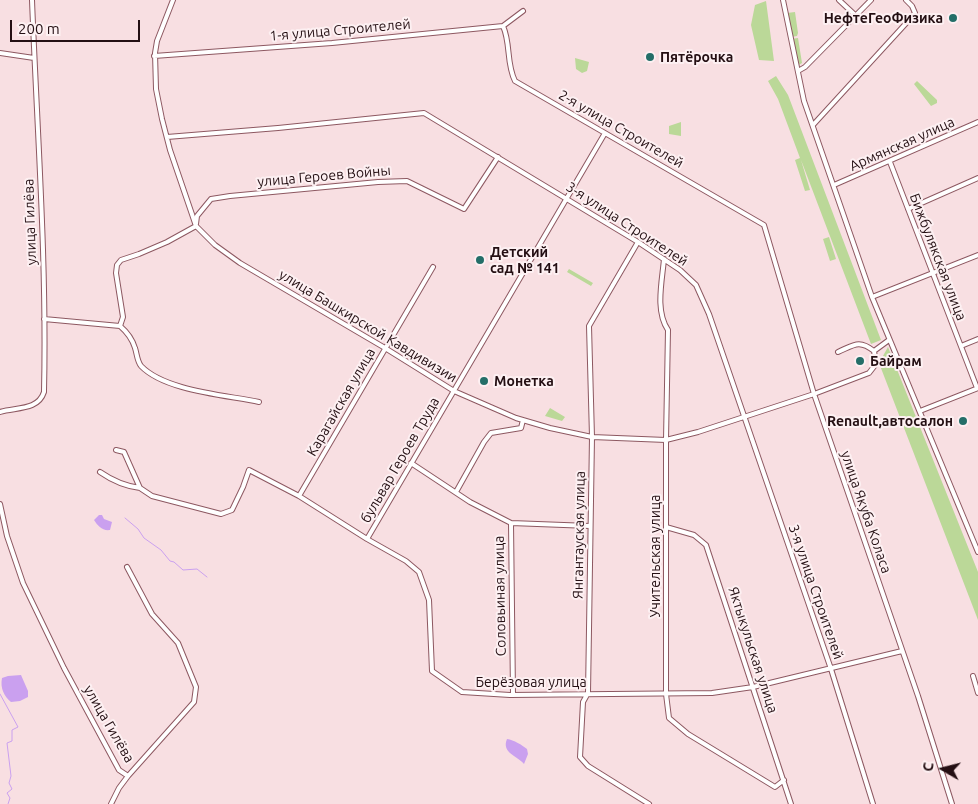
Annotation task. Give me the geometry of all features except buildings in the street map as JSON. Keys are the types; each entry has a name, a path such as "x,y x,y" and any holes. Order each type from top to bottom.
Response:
{"street":[{"name":"улица Гилёва","path":"0,412 30,407 43,396 44,319 39,139 32,0"},
{"name":"улица Башкирской Кавдивизии","path":"173,0 157,41 154,56 156,89 167,138 196,226 215,245 240,263 386,348 454,391 523,420 592,438 666,440 743,418 869,373 876,364 874,351"},
{"path":"783,0 804,101 872,297 978,552"},
{"path":"840,0 855,15"},
{"path":"798,71 805,67 871,0"},
{"path":"812,125 915,12 906,0"},
{"path":"503,26 523,11"},
{"name":"1-я улица Строителей","path":"154,56 332,43 503,26"},
{"name":"2-я улица Строителей","path":"503,26 506,33 510,71 515,81 764,225"},
{"path":"0,53 34,58"},
{"name":"3-я улица Строителей","path":"167,138 424,113 638,242 680,270 696,285 709,314 743,418 831,668 873,804"},
{"name":"Армянская улица","path":"834,186 978,122"},
{"name":"бульвар Героев Труда","path":"367,539 605,133"},
{"name":"улица Героев Войны","path":"196,226 197,216 211,199 378,182 407,181 464,209 498,157"},
{"name":"Бижбулякская улица","path":"890,162 977,388"},
{"path":"908,209 978,178"},
{"name":"улица Якуба Коласа","path":"764,225 814,394 952,804"},
{"path":"120,326 123,317 116,273 117,265 121,260 167,242 196,226"},
{"name":"Янгантауская улица","path":"638,242 589,326 592,438 588,693 583,702 580,756 588,766 649,804"},
{"path":"872,297 978,254"},
{"name":"Учительская улица","path":"664,259 661,311 662,321 668,330 666,694 669,718 688,734 775,787 784,780"},
{"name":"Карагайская улица","path":"298,496 433,267"},
{"path":"44,319 120,326 129,334 139,364 165,382 259,402"},
{"path":"961,346 978,339"},
{"path":"838,352 858,343 866,344 874,351 889,340"},
{"path":"920,411 977,388"},
{"path":"456,492 491,433 521,428 523,420"},
{"path":"100,472 112,481 140,488 124,452 116,450"},
{"name":"Соловьиная улица","path":"411,463 470,502 511,523 513,695"},
{"name":"Берёзовая улица","path":"140,488 152,496 221,514 232,510 249,470 298,496 406,561 419,572 429,600 432,671 462,692 513,695 712,693 754,687 902,651"},
{"name":"улица Гилёва","path":"0,504 7,536 23,583 41,622 119,770 128,776 194,702 196,687 178,643 152,614 127,567"},
{"path":"511,523 590,526"},
{"name":"Яктыкульская улица","path":"666,528 694,535 706,545 791,804"},
{"path":"973,676 978,693"},
{"path":"111,804 128,776"}],"green space":[{"path":"766,1 774,61 759,60 751,25 755,5"},
{"path":"795,12 798,33 797,36 791,37 787,13"},
{"path":"798,38 802,63 797,66 791,39"},
{"path":"575,58 589,62 587,71 582,73 576,69"},
{"path":"776,76 788,95 881,340 871,344 801,160 810,190 805,191 795,160 800,158 778,99 768,81"},
{"path":"917,81 937,100 937,103 931,106 914,84"},
{"path":"681,122 681,136 669,134 669,126"},
{"path":"829,237 836,259 830,261 823,239"},
{"path":"569,269 593,283 591,286 567,272"},
{"path":"888,347 978,572 978,620 879,363"},
{"path":"550,408 565,417 562,421 545,416"}],"shaded area":[{"path":"99,515 112,522 110,530 102,529 94,520"},
{"path":"21,675 28,691 28,697 20,701 11,702 3,691 2,678"},
{"path":"507,739 527,749 528,754 524,764 508,751 506,748"}],"waterway":[{"path":"125,518 138,529 144,538 161,550 170,561 183,570 197,569 207,577"},
{"path":"0,694 18,727 12,730 12,741 7,743 11,776 9,783 12,789 7,793 10,798 8,804"}],"place":[{"name":"НефтеГеоФизика","path":"953,18"},
{"name":"Пятёрочка","path":"650,57"},
{"name":"Детский сад № 141","path":"480,260"},
{"name":"Байрам","path":"860,361"},
{"name":"Монетка","path":"484,381"},
{"name":"Renault,автосалон","path":"963,421"}]}
